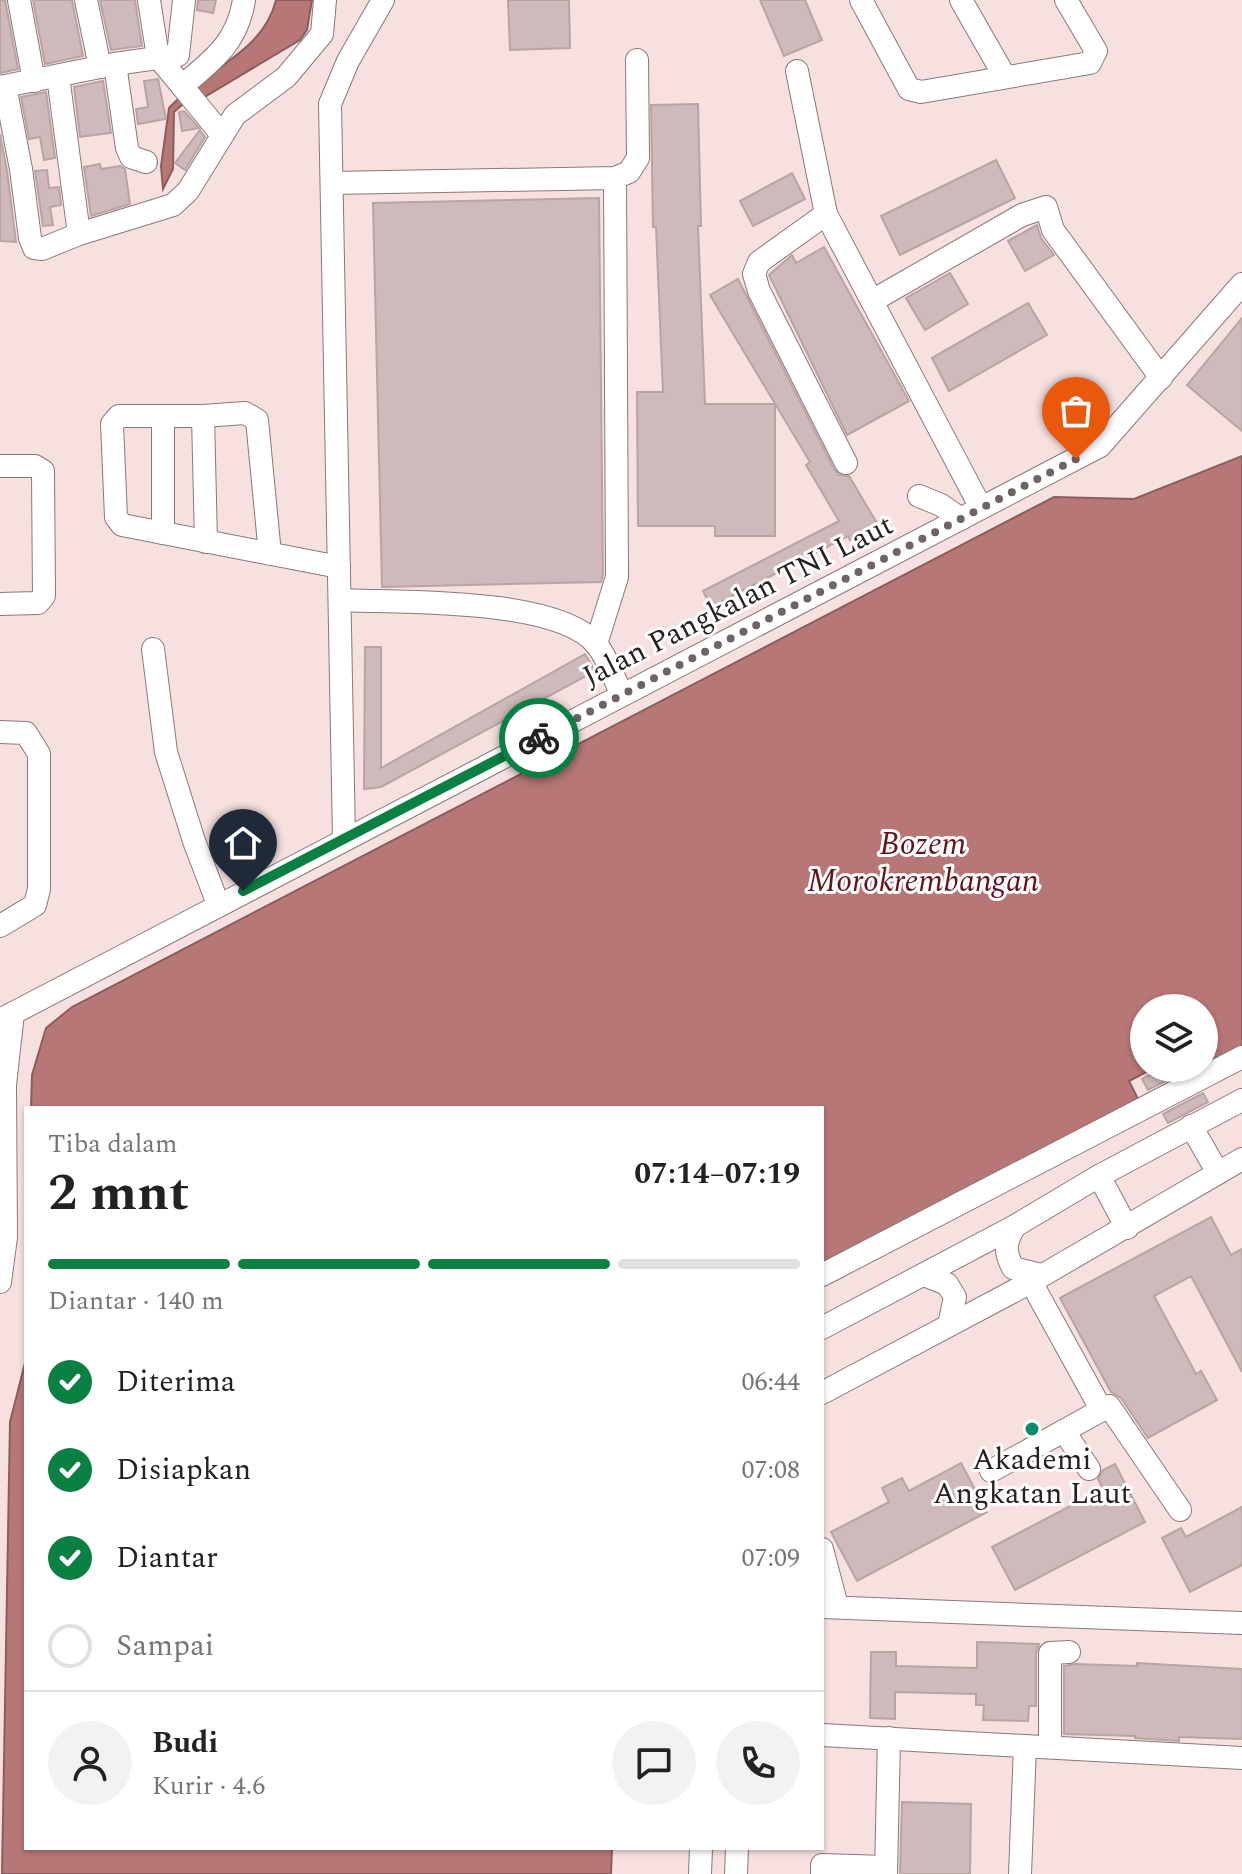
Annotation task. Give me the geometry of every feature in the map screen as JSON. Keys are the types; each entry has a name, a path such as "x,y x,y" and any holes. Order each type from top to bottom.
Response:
{"street":[{"path":"19,0 34,81"},
{"path":"86,0 107,66 127,148 131,157 146,162"},
{"path":"149,0 158,57 222,135"},
{"path":"184,0 178,55 2,86 21,169 30,238 36,249 173,205 188,191 235,115 286,77 305,57 322,34 325,0"},
{"path":"189,95 227,46 237,28 244,0"},
{"path":"344,838 330,104 348,61 383,0"},
{"path":"861,0 909,89 921,92 1090,63 1096,51 1066,0"},
{"path":"961,0 1005,77"},
{"path":"332,183 615,178 629,172 638,158 637,60"},
{"path":"797,71 826,214 872,301 971,513"},
{"path":"58,76 79,234"},
{"path":"596,644 617,577 615,178"},
{"path":"872,301 1022,215 1046,207 1053,230 1161,378"},
{"path":"826,214 759,262 754,274 759,291 846,463"},
{"name":"Jalan Pangkalan TNI Laut","path":"7,1016 1100,446 1242,284"},
{"path":"270,554 257,420 245,413 119,416 112,424 117,521 122,525 206,542 339,567"},
{"path":"163,416 163,533"},
{"path":"203,416 206,542"},
{"path":"0,466 35,466 43,471 44,596 38,603 0,604"},
{"path":"919,496 971,513"},
{"path":"341,600 520,610 567,624 596,644 622,695"},
{"path":"153,649 166,752 218,904"},
{"path":"0,732 26,733 39,754 39,889 35,905 0,926"},
{"path":"0,1282 3,1237 2,1081 7,1016"},
{"path":"824,1274 1242,1057"},
{"path":"824,1327 1015,1226 1099,1176 1242,1100"},
{"path":"1191,1126 1218,1173"},
{"path":"824,1392 1127,1228 1242,1159"},
{"path":"1099,1176 1127,1228"},
{"path":"1015,1226 1006,1241 1007,1256 1013,1268 1036,1278 1101,1409"},
{"path":"924,1275 947,1284 955,1297 949,1325"},
{"path":"991,1471 1109,1406 1180,1510"},
{"path":"1064,1431 1089,1469"},
{"path":"824,1563 830,1606 1242,1623"},
{"path":"1050,1747 1050,1653 1069,1652"},
{"path":"824,1735 1242,1758"},
{"path":"822,1874 822,1865 886,1871 889,1738"},
{"path":"1020,1874 1025,1746"},
{"path":"700,1874 701,1850"},
{"path":"736,1874 737,1850"}],"water":[{"path":"276,0 312,0 307,30 300,40 201,99 183,104 174,112 173,169 163,189 161,166 169,108 259,34"},
{"name":"Bozem Morokrembangan","path":"1242,456 1242,1052 1218,1066 1218,994 1130,994 1129,1081 1141,1105 824,1273 824,1106 31,1106 32,1075 46,1028 72,1007 1054,497 1134,499"},
{"path":"24,1367 24,1850 612,1850 611,1874 2,1874 10,1422"}],"building":[{"path":"0,0 5,0 18,69 0,73"},
{"path":"33,0 72,0 83,56 45,64"},
{"path":"100,0 135,0 142,46 111,50"},
{"path":"198,0 216,0 213,13 197,10"},
{"path":"508,0 569,0 570,48 510,50"},
{"path":"760,0 805,0 822,40 784,56"},
{"path":"158,79 166,119 138,124 136,109 148,107 144,81"},
{"path":"103,81 111,133 80,137 74,87"},
{"path":"46,92 55,158 44,160 40,137 29,139 21,97"},
{"path":"698,104 701,226 698,226 705,404 775,404 775,536 715,536 715,526 638,526 637,392 663,392 656,227 653,227 651,105"},
{"path":"184,111 199,128 182,131 179,112"},
{"path":"200,130 205,137 185,170 175,163"},
{"path":"0,134 7,171 16,242 0,241"},
{"path":"996,160 1015,198 900,255 881,216"},
{"path":"100,164 101,169 120,166 125,169 130,204 91,216 84,167"},
{"path":"47,170 49,188 59,187 61,205 50,207 53,225 43,226 35,171"},
{"path":"792,173 805,199 753,226 740,201"},
{"path":"599,198 601,582 382,587 373,203"},
{"path":"1037,225 1041,238 1054,255 1025,271 1008,241"},
{"path":"824,247 909,401 847,435 769,275 792,255 796,263"},
{"path":"950,273 968,304 925,330 906,298"},
{"path":"738,279 834,469 839,475 849,476 877,523 850,540 848,536 711,607 703,591 839,521 806,465 810,462 710,295"},
{"path":"1028,303 1047,335 949,391 932,358"},
{"path":"1242,318 1242,431 1187,385"},
{"path":"365,647 381,647 381,768 585,654 595,671 381,787 364,789"},
{"path":"1144,1082 1163,1082 1148,1090"},
{"path":"1203,1093 1208,1102 1168,1123 1163,1114"},
{"path":"1211,1217 1231,1255 1242,1249 1242,1372 1191,1276 1154,1296 1196,1374 1201,1371 1217,1400 1148,1438 1121,1398 1111,1392 1060,1298"},
{"path":"961,1463 987,1512 857,1581 831,1532 889,1502 882,1488 902,1478 909,1491"},
{"path":"1115,1464 1145,1522 1015,1590 992,1547 1103,1489 1098,1479 1103,1470"},
{"path":"1242,1507 1242,1565 1190,1592 1162,1538 1181,1528 1186,1537"},
{"path":"977,1642 1039,1644 1036,1653 1036,1706 1029,1706 1028,1721 983,1720 984,1705 976,1705 976,1694 895,1692 895,1719 870,1718 871,1652 896,1652 896,1666 977,1668"},
{"path":"1137,1663 1242,1669 1242,1739 1179,1737 1179,1741 1064,1734 1064,1666 1137,1666"},
{"path":"902,1802 971,1804 970,1874 900,1874"}],"way so far":[{"path":"539,738 1076,459"}],"place":[{"name":"Akademi Angkatan Laut","path":"1032,1429"}],"route":[{"path":"243,891 539,738"}]}
